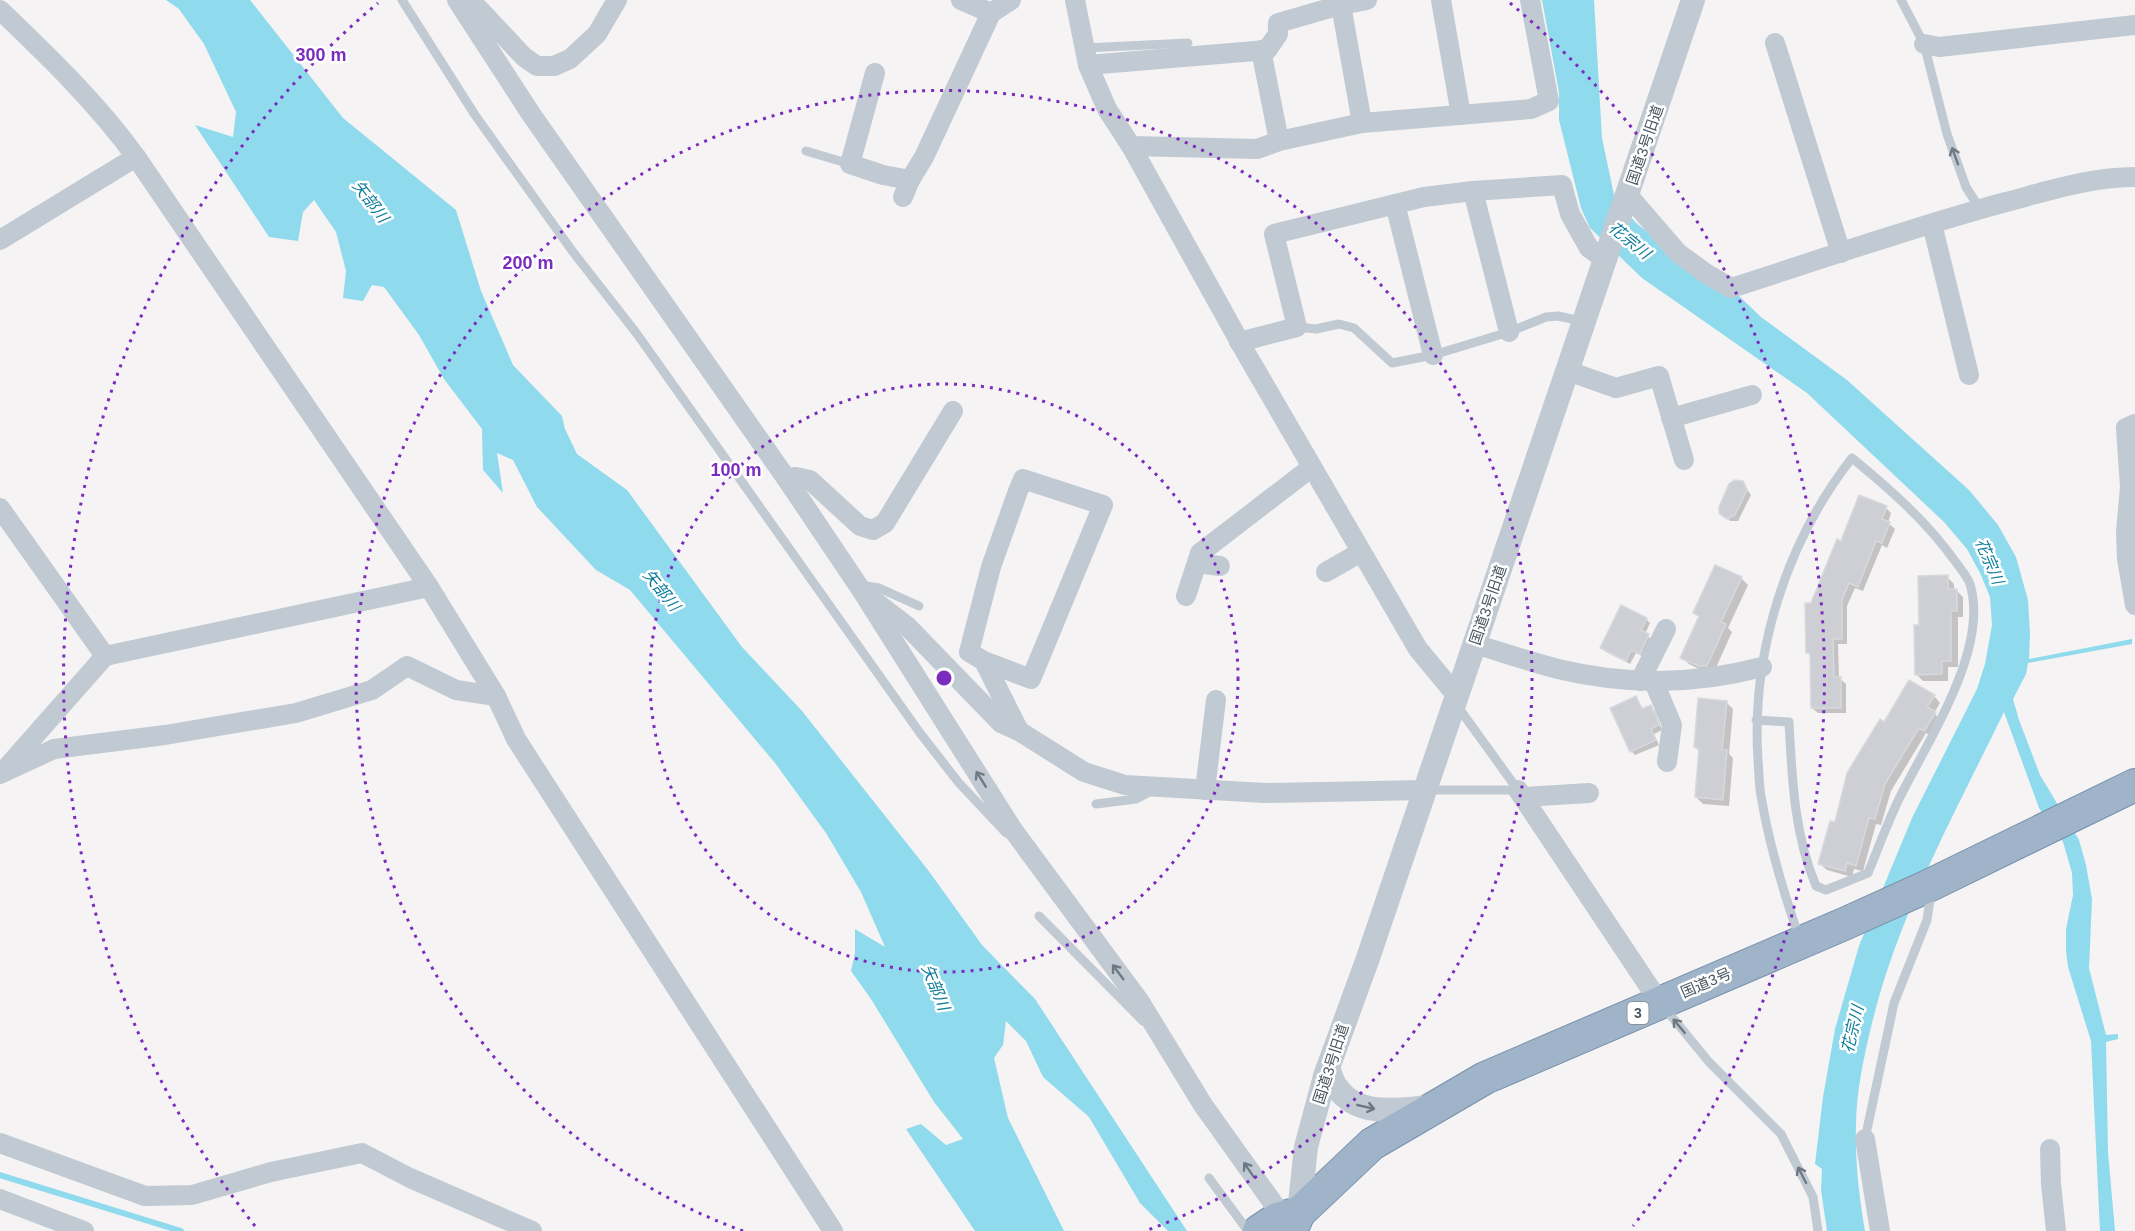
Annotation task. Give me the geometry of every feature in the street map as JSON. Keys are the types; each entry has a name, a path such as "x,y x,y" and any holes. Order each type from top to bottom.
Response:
{"highway":[{"name":"国道3号","path":"1282,1226 1371,1144 1485,1078 1844,924 2135,785"}],"street":[{"path":"457,0 531,114 786,478 860,588 1013,830 1140,1002 1203,1105 1282,1226"},
{"path":"468,0 524,57 537,66 554,66 570,59 597,34 617,0"},
{"path":"961,0 991,13"},
{"path":"875,73 850,164 883,175 907,188 924,157 991,13 1011,0"},
{"path":"1075,0 1087,57 1107,109 1131,146 1239,342 1418,649 1455,699"},
{"path":"1087,57 1267,50 1278,34 1278,23 1341,4 1367,0"},
{"path":"1441,0 1461,115"},
{"path":"1131,146 1257,149 1279,141 1362,123 1531,109 1549,101 1530,0"},
{"name":"国道3号旧道","path":"1282,1226 1328,1068 1368,958 1693,0"},
{"path":"1341,4 1362,123"},
{"path":"0,10 116,129 136,157 429,587 496,696 516,739 833,1231"},
{"path":"1924,44 1940,47 2135,25"},
{"path":"1775,43 1841,253"},
{"path":"1261,50 1279,141"},
{"path":"0,240 136,157"},
{"path":"1627,198 1678,253 1731,288 1980,209 2067,186 2135,177"},
{"path":"1239,342 1297,327 1274,234 1424,197 1562,185 1570,214 1590,248 1607,258"},
{"path":"1473,191 1509,332"},
{"path":"1395,204 1433,355"},
{"path":"1932,224 1969,375"},
{"path":"1568,371 1616,388 1659,376 1684,460"},
{"path":"1671,418 1752,394"},
{"path":"786,478 796,477 810,480 860,526 873,530 885,523 953,411"},
{"path":"2135,424 2126,428 2130,487 2126,532 2127,559 2135,605"},
{"path":"1186,596 1200,553 1312,467"},
{"path":"984,661 1031,679 1103,505 1023,479 991,567 969,652 984,661 1019,731"},
{"path":"0,508 105,656"},
{"path":"1326,572 1361,552"},
{"path":"1197,563 1220,566"},
{"path":"1,774 105,656 429,587"},
{"path":"860,588 908,627 1001,723 1019,731 1084,772 1125,785 1205,790 1265,793 1425,790"},
{"path":"1666,629 1647,681 1672,725 1667,762"},
{"path":"1474,644 1558,669 1616,679 1666,682 1735,674 1762,667"},
{"path":"1,774 54,749 165,735 296,713 372,690 407,666 456,690 496,696"},
{"path":"1205,790 1216,700"},
{"path":"1521,793 1589,793"},
{"path":"1521,793 1660,1003"},
{"path":"1328,1068 1337,1089 1362,1108 1388,1110 1435,1107"},
{"path":"1865,1139 1880,1231"},
{"path":"2,1142 145,1196 192,1195 271,1172 362,1153 410,1178 532,1231"},
{"path":"2050,1149 2059,1168 2056,1231"},
{"path":"0,1199 84,1231"}],"lane":[{"path":"402,0 482,124 573,252 637,334 920,733 959,783 1006,833 1013,830"},
{"path":"1901,0 1924,44 1947,134 1966,187 1980,209"},
{"path":"1087,57 1188,43"},
{"path":"806,151 850,164"},
{"path":"1297,327 1316,329 1339,324 1354,328 1392,363 1433,355 1509,332 1546,317 1558,316 1585,322"},
{"path":"1756,720 1789,722 1793,802 1809,870 1816,886 1826,890 1868,873 1897,803 1960,679 1970,636 1974,605 1969,582 1937,537 1894,493 1852,458 1833,483 1800,542 1770,623 1756,720 1761,795 1780,883 1801,942"},
{"path":"860,588 879,588 919,606"},
{"path":"1455,699 1521,793"},
{"path":"1096,804 1136,799 1159,787"},
{"path":"1425,790 1521,793"},
{"path":"1865,1139 1894,1003 1927,920 1929,885"},
{"path":"1040,916 1166,1046"},
{"path":"1660,1003 1709,1062 1781,1134 1813,1197 1818,1231"},
{"path":"1209,1179 1248,1231"}],"water":[{"name":"矢部川","path":"166,0 250,0 343,118 456,210 481,291 513,365 562,416 565,429 577,454 627,490 742,647 802,711 928,870 982,945 1035,999 1187,1231 1168,1231 1140,1203 1089,1117 1043,1077 1026,1041 1006,1021 1003,1045 994,1058 1008,1118 1064,1231 975,1231 906,1129 921,1124 946,1145 963,1139 934,1102 871,999 851,971 855,953 855,929 885,947 861,892 826,833 775,763 630,590 596,570 537,507 513,460 497,453 503,493 483,470 482,429 444,379 419,335 384,287 372,285 363,301 343,298 346,271 336,232 314,200 303,212 298,241 269,237 195,125 233,137 236,112 204,44 179,9"},
{"name":"花宗川","path":"1542,0 1594,0 1602,138 1614,195 1635,222 1674,254 1737,294 1761,317 1847,380 1969,490 1998,525 2016,557 2028,600 2029,659 2132,639 2132,644 2028,663 2026,674 2013,699 2040,775 2079,840 2086,865 2092,899 2089,968 2106,1035 2118,1034 2118,1039 2106,1042 2108,1152 2115,1231 2100,1231 2091,1041 2068,967 2066,951 2066,929 2073,895 2072,873 2063,842 2039,808 2004,712 1913,903 1897,942 1872,1023 1861,1074 1856,1113 1857,1166 1865,1231 1827,1231 1821,1190 1822,1169 1815,1164 1823,1097 1835,1029 1859,946 1912,818 1977,689 1985,664 1992,625 1990,597 1967,549 1944,522 1807,393 1642,278 1590,228 1581,208 1559,120 1559,92"}],"building":[{"path":"1734,480 1743,481 1747,490 1735,515 1727,519 1719,513 1719,507 1729,484"},
{"path":"1859,495 1887,506 1882,519 1890,522 1882,543 1876,541 1858,587 1849,583 1842,600 1842,639 1833,639 1834,677 1841,677 1841,708 1811,708 1810,653 1806,653 1805,603 1811,603 1837,539 1841,541"},
{"path":"1715,565 1742,577 1721,622 1726,624 1707,666 1699,666 1680,658 1699,616 1693,613"},
{"path":"1948,575 1948,589 1957,589 1957,611 1951,611 1951,661 1942,661 1942,674 1915,675 1914,625 1919,625 1918,576"},
{"path":"1621,605 1647,618 1641,630 1649,634 1640,654 1631,650 1626,661 1600,648"},
{"path":"1909,680 1935,695 1927,707 1936,712 1924,731 1919,728 1885,784 1875,819 1869,818 1856,866 1847,863 1845,871 1818,864 1830,821 1835,822 1847,773 1880,719 1884,722"},
{"path":"1636,696 1642,709 1651,705 1659,725 1651,729 1656,740 1630,752 1610,708"},
{"path":"1698,698 1727,701 1722,750 1727,750 1723,800 1695,797 1699,748 1694,747"}],"waterway":[{"path":"0,1175 181,1231"}]}
